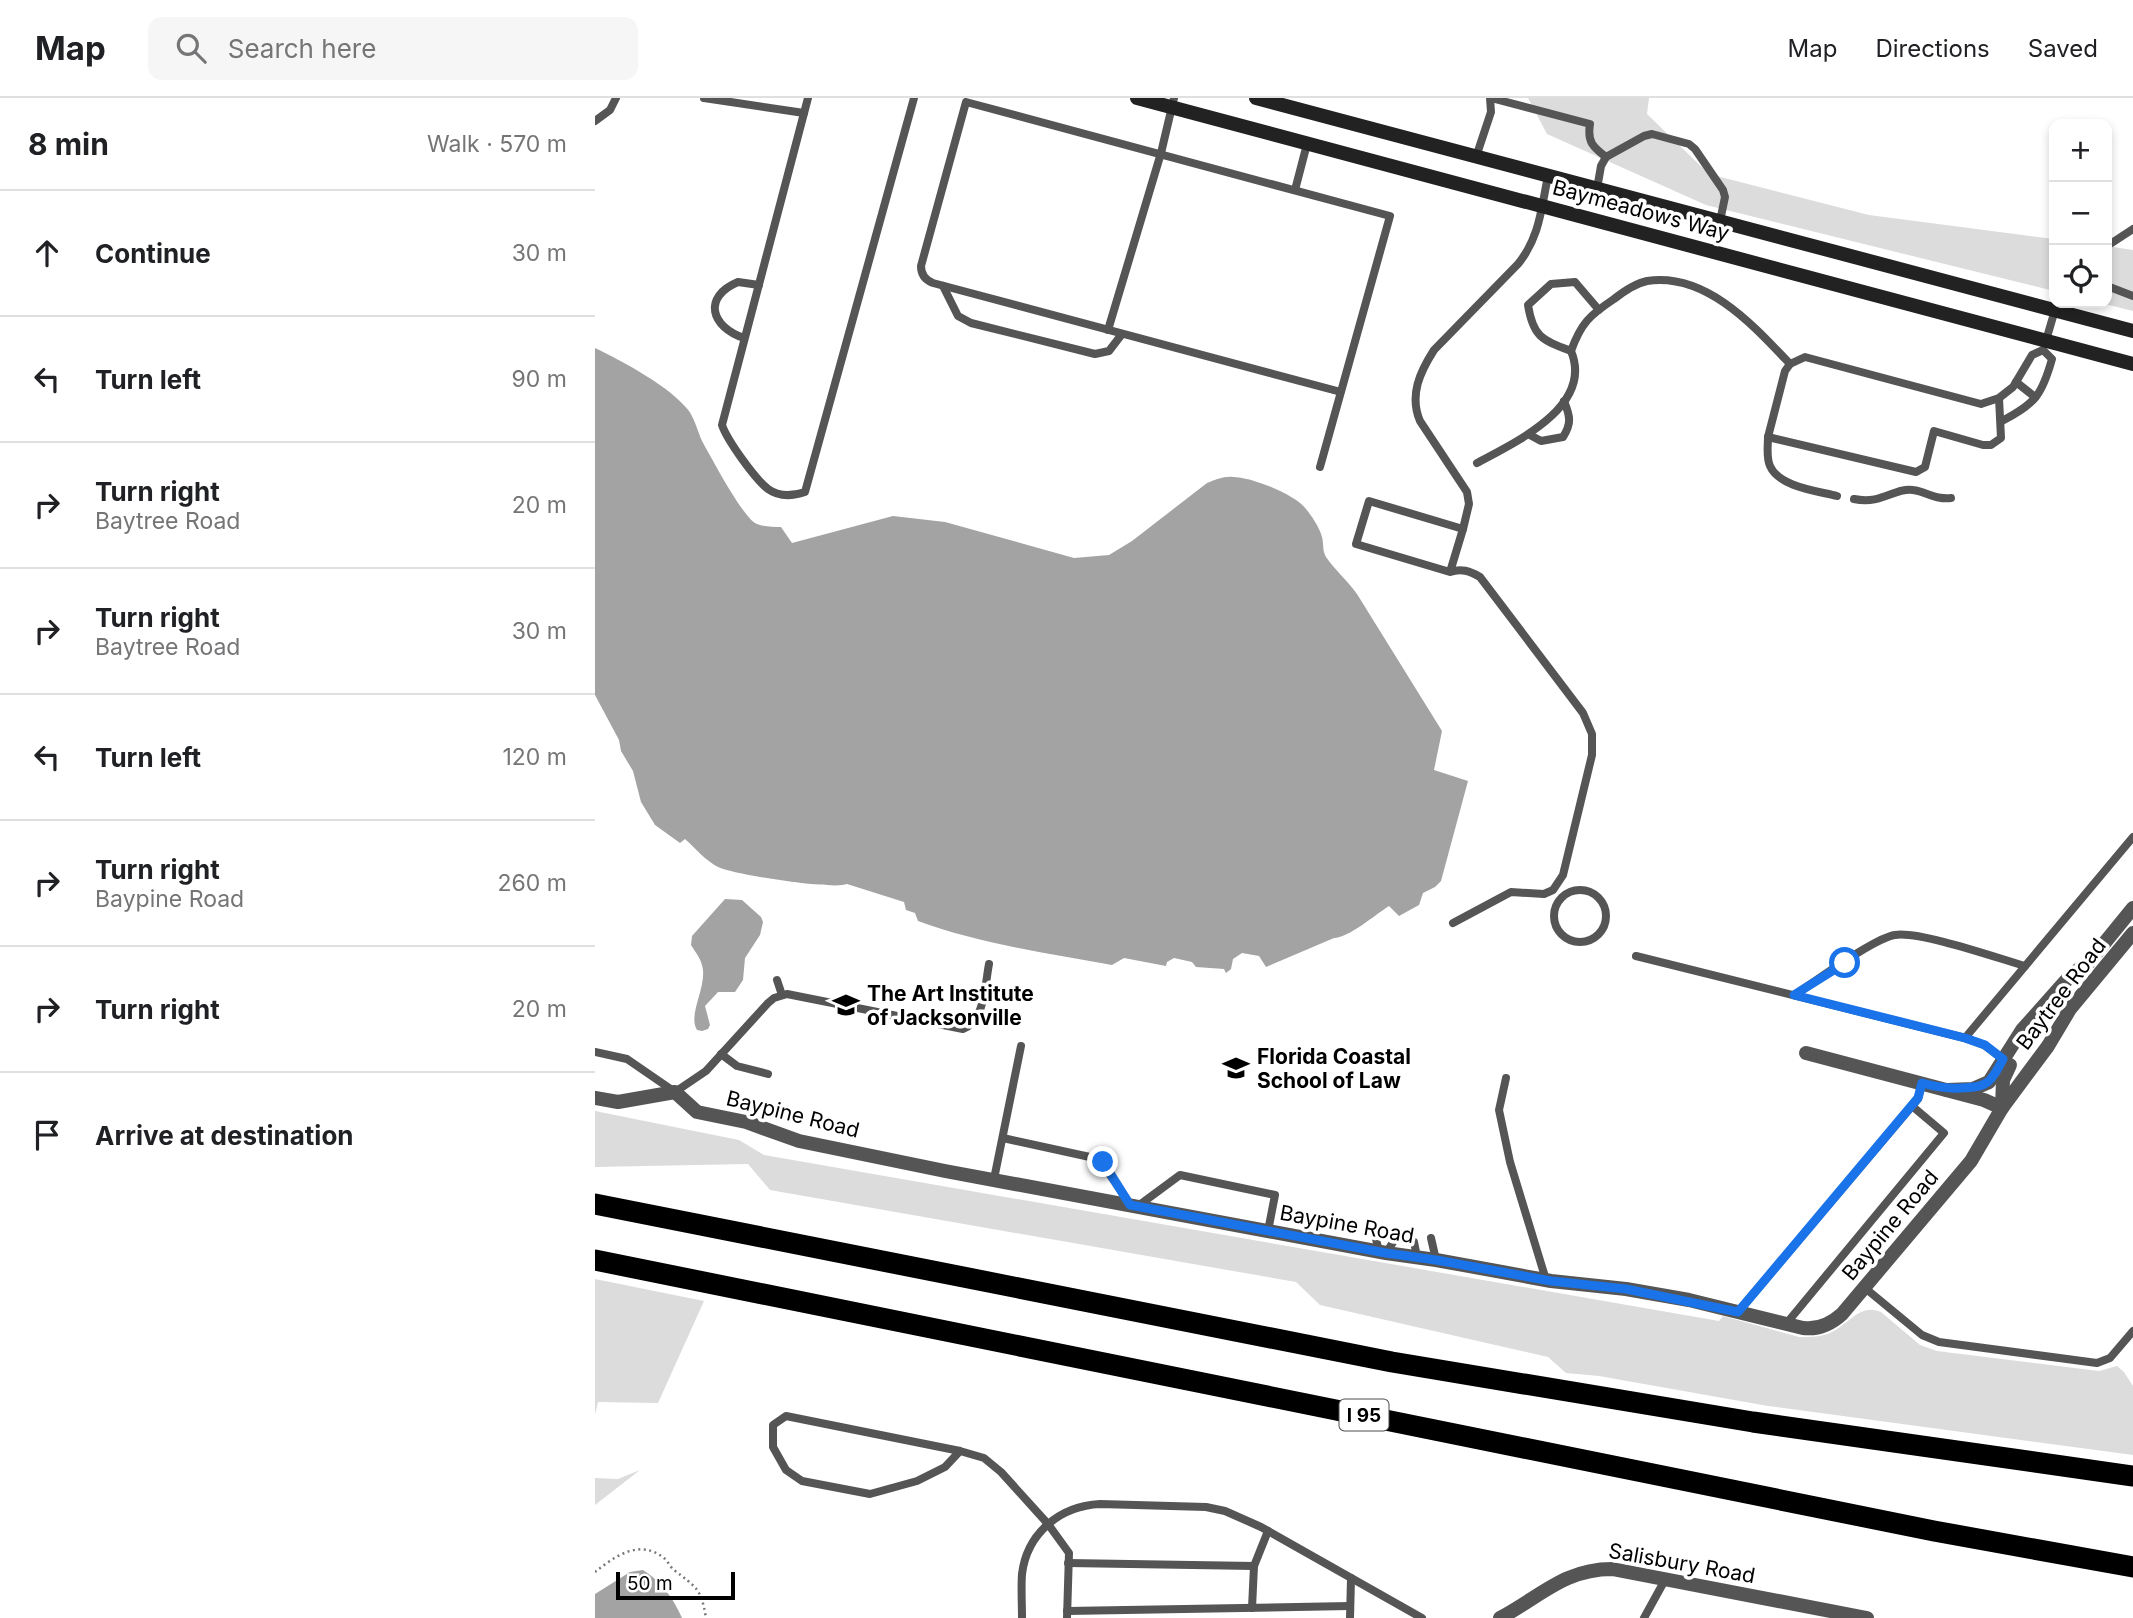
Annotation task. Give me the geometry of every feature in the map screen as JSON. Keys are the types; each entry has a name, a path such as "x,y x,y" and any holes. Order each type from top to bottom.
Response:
{"highway":[{"path":"595,1204 1392,1362 1767,1424 2133,1476"},
{"name":"I 95","path":"595,1259 1934,1531 2133,1567"}],"street":[{"name":"Baymeadows Way","path":"1137,98 1173,102 1307,144 2045,345 2133,364"},
{"name":"Baymeadows Way","path":"1256,98 1720,221 2049,304"},
{"name":"Baymeadows Way","path":"2062,308 2133,331"},
{"name":"Baytree Road","path":"2002,1108 2003,1080 2021,1045 2068,991 2133,908"},
{"name":"Baytree Road","path":"2002,1108 2048,1046 2073,1005 2133,933"},
{"name":"Baytree Road","path":"1947,1090 1982,1087 1994,1076 2022,1030 2071,975 2089,962"},
{"path":"1806,1053 1984,1100 2002,1108"},
{"path":"595,1098 618,1102 675,1092"},
{"name":"Baypine Road","path":"675,1092 697,1112 746,1122 799,1140 1382,1252 1416,1250 1436,1260 1546,1280 1626,1289 1808,1329 1829,1324 1842,1314 1865,1288 1971,1161 2002,1108"},
{"name":"Salisbury Road","path":"1500,1618 1573,1574 1594,1569 1629,1571 1867,1618"}],"lane":[{"path":"595,121 610,110 616,98"},
{"path":"704,98 804,113"},
{"path":"808,98 722,418 725,434 768,489 793,496 805,492 913,98"},
{"path":"1476,157 1491,113 1490,98 1590,124 1588,135 1592,146 1606,157"},
{"path":"1320,467 1390,216 966,102 921,266 921,272 926,279 943,286 1341,391"},
{"path":"1108,330 1161,153 1173,102"},
{"path":"1597,189 1601,166 1606,157 1652,134 1689,144 1695,149 1723,190 1725,197 1720,221"},
{"path":"1295,190 1307,144"},
{"path":"1450,572 1469,504 1467,492 1420,421 1416,410 1416,389 1425,364 1434,350 1522,259 1540,224 1548,176"},
{"path":"2109,245 2133,229"},
{"path":"1477,463 1530,435 1549,418 1564,401 1575,380 1576,363 1571,351 1579,328 1618,296 1646,281 1675,282 1711,294 1752,323 1790,364"},
{"path":"744,338 729,333 720,326 715,314 715,303 720,293 738,282 759,285"},
{"path":"1571,351 1548,342 1531,326 1528,305 1551,284 1575,282 1599,310"},
{"path":"943,286 958,316 971,324 1095,355 1109,351 1122,334"},
{"path":"2112,288 2133,296"},
{"path":"1837,496 1789,482 1776,474 1770,466 1768,437 1780,383 1790,364 1805,357 1981,404 1999,398 2017,382 2032,355 2045,345 2055,308"},
{"path":"2002,421 2027,406 2044,388 2052,359 2045,345"},
{"path":"2017,382 2035,397"},
{"path":"1768,437 1916,472 1925,467 1934,431 1991,445 2001,438 1999,398"},
{"path":"1530,435 1541,441 1563,437 1569,426 1570,416 1564,401"},
{"path":"1854,499 1867,502 1912,490 1939,499 1951,498"},
{"path":"1453,923 1511,892 1540,895 1553,890 1563,875 1593,755 1592,734 1583,713 1480,578 1466,570 1457,569 1450,572 1356,544 1369,501 1463,529"},
{"path":"1965,1038 2133,837"},
{"path":"1553,890 1561,899"},
{"path":"1583,890 1598,897 1603,902 1607,918 1601,933 1595,939 1579,943 1563,936 1555,922 1556,906 1561,899 1567,893 1583,890"},
{"path":"1794,995 1877,943 1895,935 1916,936 2025,966"},
{"path":"1636,956 1965,1038 1985,1045 2003,1059"},
{"path":"595,1052 627,1059 675,1092 706,1071 768,1003 782,995 797,995 963,1029 973,1024 979,1013 989,964"},
{"path":"777,980 782,995"},
{"path":"995,1179 1021,1045"},
{"path":"721,1054 737,1066 768,1073"},
{"path":"1506,1078 1499,1110 1510,1162 1546,1280"},
{"path":"1738,1312 1912,1106 1919,1097 1922,1083"},
{"path":"1786,1324 1944,1133 1912,1106"},
{"path":"1003,1138 1099,1158 1134,1205 1180,1175 1275,1195 1268,1231"},
{"path":"1374,1230 1382,1252 1399,1233"},
{"path":"1431,1238 1436,1260"},
{"path":"1865,1288 1922,1335 1940,1342 2097,1363 2110,1358 2133,1331"},
{"path":"960,1451 944,1467 917,1481 870,1494 802,1481 786,1470 773,1447 773,1425 786,1416 960,1451 984,1458 1001,1472 1048,1524 1069,1553 1067,1614 1350,1606"},
{"path":"1022,1618 1022,1575 1026,1556 1048,1524 1066,1511 1083,1505 1206,1507 1225,1511 1268,1531 1422,1618"},
{"path":"1252,1608 1254,1566 1268,1531"},
{"path":"1068,1563 1254,1566"},
{"path":"1350,1618 1351,1578"},
{"path":"1644,1618 1666,1578"}],"path":[{"path":"595,1572 619,1553 635,1549 653,1552 664,1558 671,1568 689,1581 702,1596 706,1618"}],"shaded area":[{"path":"1528,98 1649,98 1647,114 1709,174 1869,215 2049,238 2049,290 1706,205 1547,134"},
{"path":"2112,247 2133,250 2133,311 2112,306"},
{"path":"595,348 645,375 681,402 689,411 702,441 749,518 761,525 781,527 792,543 893,516 945,522 1074,558 1109,555 1132,541 1207,483 1220,478 1250,480 1272,487 1300,503 1321,533 1326,557 1357,594 1442,731 1434,770 1468,781 1441,881 1423,893 1419,905 1399,916 1389,906 1347,934 1266,967 1259,956 1242,953 1233,959 1231,969 1226,973 1224,969 1196,967 1192,962 1174,958 1167,962 1166,966 1124,958 1112,965 1014,947 965,936 918,921 915,913 906,910 904,902 847,884 823,885 784,881 718,867 685,839 680,843 655,825 641,802 633,771 595,695"},
{"path":"725,899 742,900 763,922 760,935 745,958 743,980 735,992 718,992 705,1006 710,1025 702,1031 697,1030 694,1017 703,970 691,945 692,936"},
{"path":"595,1111 739,1140 764,1155 1719,1321 1723,1316 1799,1337 1828,1334 1855,1315 1874,1310 1881,1312 1920,1345 1937,1351 2099,1371 2117,1366 2133,1386 2133,1455 1768,1406 1599,1376 1566,1373 1548,1357 1320,1305 1296,1282 770,1190 748,1164 595,1167"},
{"path":"595,1279 704,1301 658,1403 598,1402 595,1415"},
{"path":"640,1470 595,1505 595,1478 618,1479"},
{"path":"643,1570 666,1591 682,1618 595,1618 595,1594 630,1572"}],"place":[{"name":"The Art Institute of Jacksonville","path":"846,1005"},
{"name":"Florida Coastal School of Law","path":"1236,1068"}],"route":[{"path":"1103,1162 1130,1205 1386,1253 1551,1281 1626,1289 1689,1300 1738,1312 1918,1098 1922,1083 1947,1090 1982,1087 1994,1076 2003,1059 1985,1045 1965,1038 1794,995 1845,963"}]}
